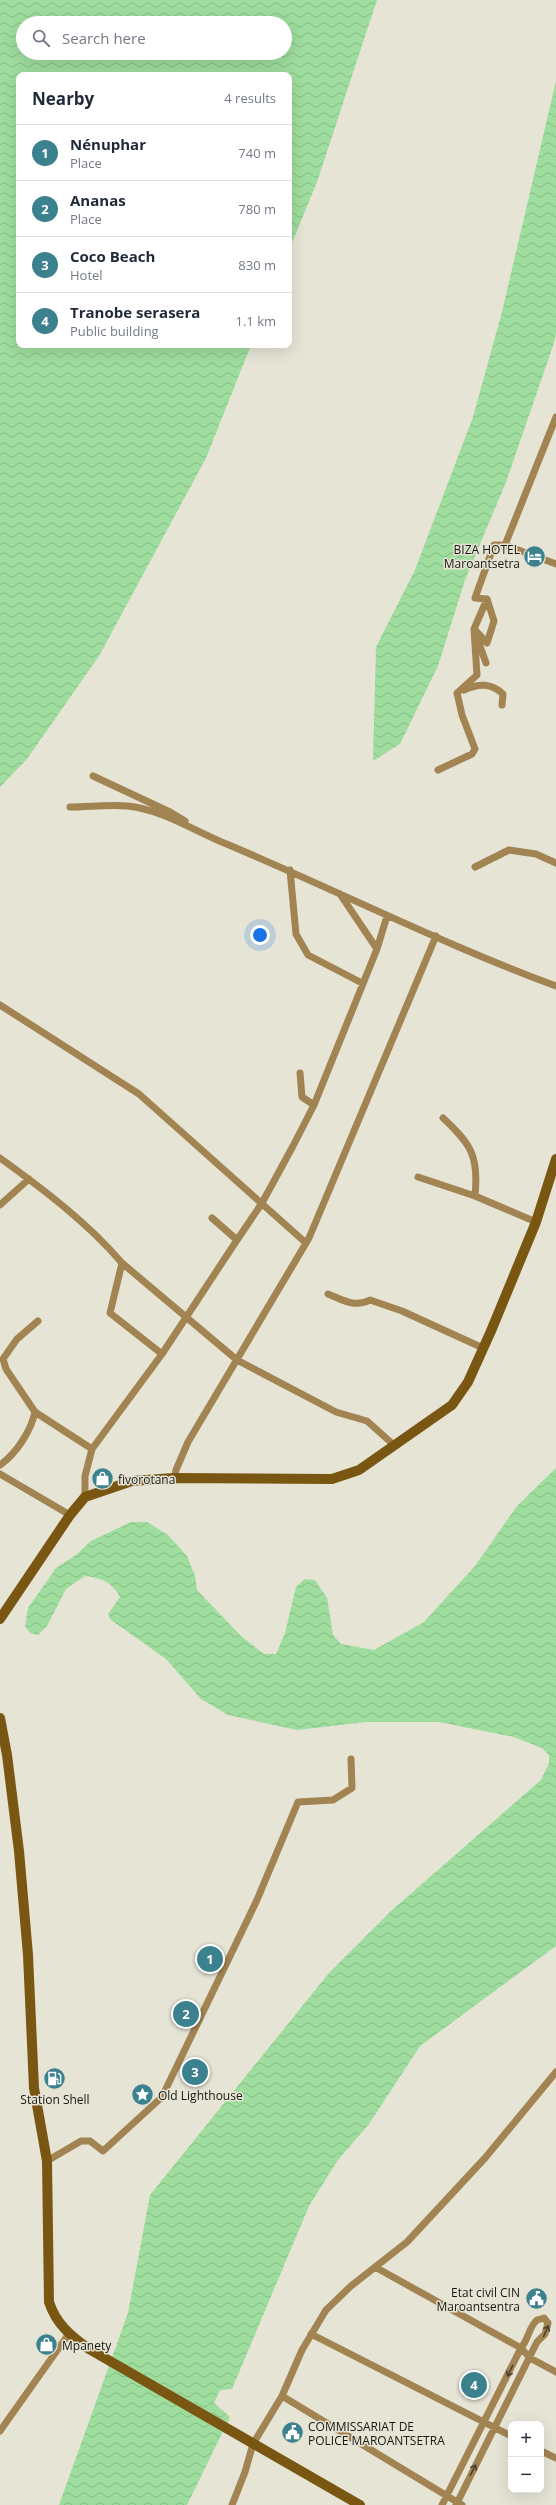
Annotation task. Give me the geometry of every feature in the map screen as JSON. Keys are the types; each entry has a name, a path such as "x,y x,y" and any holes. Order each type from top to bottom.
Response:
{"main road":[{"path":"0,1619 70,1515 85,1497 132,1481 174,1478 332,1479 359,1470 452,1405 468,1382 483,1348 536,1222 556,1159"},
{"path":"0,1718 7,1755 19,1851 28,1955 34,2088 47,2161 49,2302 52,2312 68,2335 90,2349 360,2505"}],"street":[{"path":"505,546 556,417"},
{"path":"487,599 475,598 482,582 488,556 494,544 505,546 556,564"},
{"path":"474,629 488,643 494,621 487,599"},
{"path":"457,693 477,675 474,629 487,599"},
{"path":"474,629 486,663"},
{"path":"457,693 477,684 495,687 503,694 502,705"},
{"path":"438,770 472,754 475,749 462,716 457,693"},
{"path":"93,776 170,812 207,835"},
{"path":"70,807 128,806 166,817 290,870 387,916 556,986"},
{"path":"475,867 510,850 536,854 556,863"},
{"path":"290,870 296,934 308,955 327,967 362,982"},
{"path":"340,894 377,949"},
{"path":"85,1497 85,1476 92,1449 162,1354 262,1203 314,1105 362,982 377,949 387,916"},
{"path":"174,1478 188,1442 306,1243 436,936"},
{"path":"0,1005 138,1094 306,1243"},
{"path":"300,1073 302,1097 314,1105"},
{"path":"444,1118 472,1149 476,1180 475,1196"},
{"path":"0,1158 29,1179 106,1245 122,1263 187,1316 237,1360 336,1412 367,1422 395,1446"},
{"path":"418,1177 475,1196 536,1222"},
{"path":"0,1205 29,1179"},
{"path":"212,1218 238,1240"},
{"path":"122,1263 110,1313 162,1354"},
{"path":"328,1294 350,1303 361,1305 370,1300 402,1311 483,1348"},
{"path":"38,1321 17,1339 3,1359 6,1369 35,1412 92,1449"},
{"path":"0,1465 16,1450 33,1421 35,1412"},
{"path":"0,1474 70,1515"},
{"path":"47,2161 81,2141 90,2141 104,2151 162,2097 257,1900 298,1802 333,1800 352,1788 351,1759"},
{"path":"232,2505 245,2472 253,2444 282,2396 311,2334 334,2302 374,2267 407,2242 479,2164 556,2072"},
{"path":"374,2267 521,2348 530,2358 556,2372"},
{"path":"282,2396 446,2497 458,2504 537,2342 548,2329 548,2321 542,2318 535,2321 530,2329 529,2339 521,2348 484,2424 446,2497 442,2505"},
{"path":"311,2334 484,2424 508,2434"},
{"path":"0,2431 68,2335"},
{"path":"544,2452 556,2458"}],"water":[{"path":"0,0 377,0 317,182 292,243 292,72 16,72 16,348 250,348 206,458 99,656 27,759 0,787"},
{"path":"556,81 556,333 554,343 506,482 465,580 438,666 400,744 373,761 376,647 415,570 473,417 502,312"},
{"path":"556,1468 556,1946 420,2046 369,2124 338,2160 309,2206 232,2389 220,2390 214,2403 230,2417 187,2505 59,2505 128,2313 150,2195 329,1973 391,1911 541,1780 549,1763 549,1755 542,1748 514,1737 439,1722 366,1722 297,1730 228,1715 201,1699 166,1659 111,1620 108,1614 120,1597 110,1584 97,1578 85,1576 66,1589 47,1626 38,1635 30,1633 25,1626 28,1608 56,1568 76,1555 91,1541 131,1522 147,1522 168,1535 187,1556 195,1576 197,1590 242,1637 264,1654 276,1654 285,1633 296,1587 305,1579 315,1580 327,1598 333,1635 341,1644 374,1650 424,1622 475,1566 517,1506"}],"place":[{"name":"BIZA HOTEL Maroantsetra","path":"535,556"},
{"name":"fivorotana","path":"103,1479"},
{"name":"Nénuphar","path":"210,1959"},
{"name":"Ananas","path":"186,2014"},
{"name":"Coco Beach","path":"195,2072"},
{"name":"Station Shell","path":"55,2078"},
{"name":"Old Lighthouse","path":"142,2095"},
{"name":"Etat civil CIN Maroantsentra","path":"536,2299"},
{"name":"Mpanety","path":"46,2345"},
{"name":"Tranobe serasera","path":"474,2385"},
{"name":"COMMISSARIAT DE POLICE MAROANTSETRA","path":"292,2433"}]}
